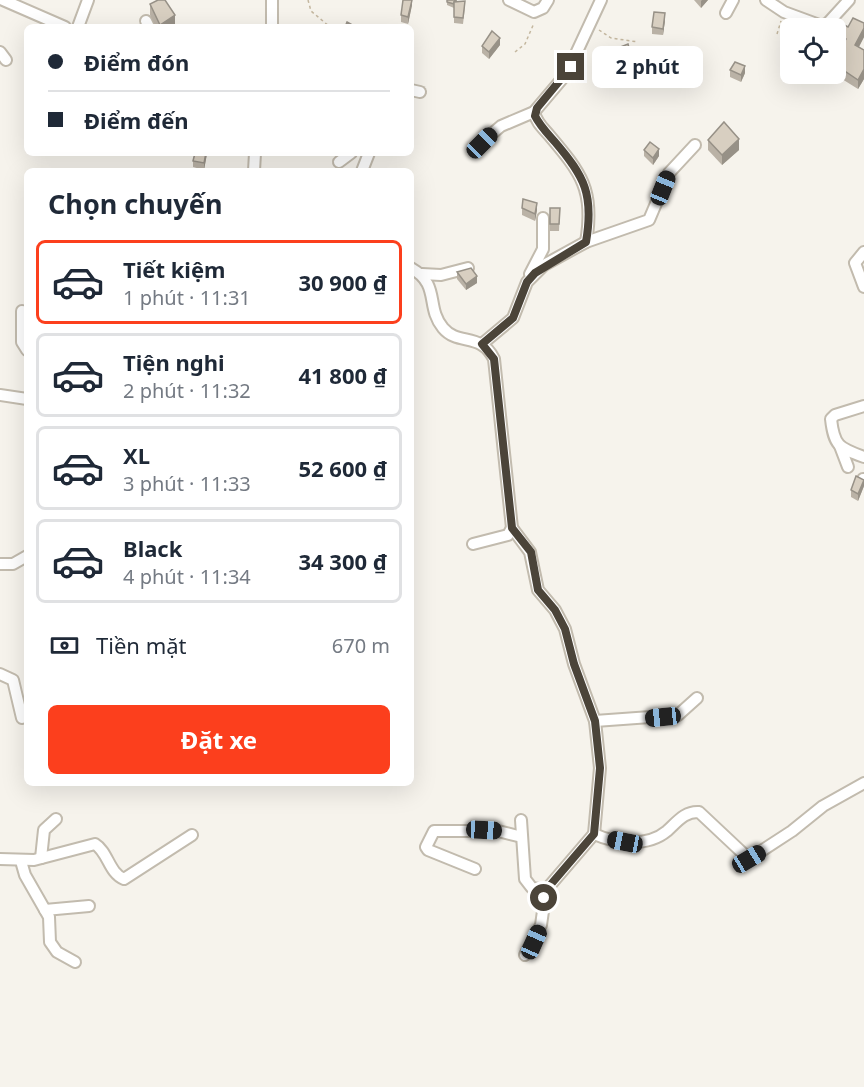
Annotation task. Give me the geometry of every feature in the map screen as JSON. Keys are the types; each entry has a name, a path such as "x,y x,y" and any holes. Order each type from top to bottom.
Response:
{"street":[{"path":"3,0 58,24"},
{"path":"79,24 88,0"},
{"path":"272,0 272,24"},
{"path":"509,0 534,12 538,11 548,0"},
{"path":"482,143 501,126 534,112 567,73 601,0"},
{"path":"726,14 733,0"},
{"path":"766,0 784,12 799,18"},
{"path":"833,18 849,0"},
{"path":"534,112 538,122 576,167 583,180 589,204 586,242"},
{"path":"527,282 544,265 586,242 648,220 669,173 695,145"},
{"path":"339,162 347,156"},
{"path":"482,344 513,318 543,249 543,218"},
{"path":"864,252 855,260 864,287"},
{"path":"422,274 441,275 468,268"},
{"path":"414,270 422,274 430,285 436,313 442,327 450,334 482,344 494,359 512,528 531,552 538,590 561,620 595,721 600,785 594,834 546,890 542,925 525,955"},
{"path":"22,311 22,342 24,345"},
{"path":"0,395 24,399"},
{"path":"848,467 840,446 833,438 832,417 864,406"},
{"path":"840,446 864,457"},
{"path":"473,544 507,535 512,528"},
{"path":"0,564 13,564 24,558"},
{"path":"0,674 13,680 22,718"},
{"path":"595,721 678,715 697,698"},
{"path":"594,834 625,842 643,842 657,838 690,813 699,812 749,859 823,806 864,783"},
{"path":"41,858 44,830 56,819"},
{"path":"521,820 525,879 532,888 546,890"},
{"path":"475,870 428,850 426,847 434,831 498,831 522,837"},
{"path":"0,860 21,861 41,858 95,844 100,847 116,874 124,879 192,835"},
{"path":"21,861 25,875 49,917 50,942 57,952 75,962"},
{"path":"45,910 89,906"}],"path":[{"path":"308,0 311,11 326,24"},
{"path":"515,52 525,44 538,11"},
{"path":"777,34 784,12"},
{"path":"591,23 611,38 638,42"}],"building":[{"path":"158,0 165,0 175,15 160,24 150,4"},
{"path":"403,0 412,0 408,17 401,15"},
{"path":"447,0 456,0 454,4"},
{"path":"465,1 463,18 454,17 454,2"},
{"path":"654,12 665,13 663,29 652,27"},
{"path":"853,18 864,23 864,28 855,45 864,50 864,69 858,80 846,72 846,26 848,27"},
{"path":"492,31 500,38 489,52 482,46"},
{"path":"628,44 632,59 623,63 618,48"},
{"path":"638,59 642,67 631,73 627,61"},
{"path":"735,62 745,66 741,75 730,70"},
{"path":"724,122 739,139 722,155 708,140"},
{"path":"650,142 659,149 653,158 644,150"},
{"path":"194,156 205,156 204,163 193,161"},
{"path":"523,199 537,203 535,214 522,208"},
{"path":"550,208 560,208 559,224 550,224"},
{"path":"471,268 477,276 466,284 457,272"},
{"path":"856,476 864,480 858,494 851,490"}],"route":[{"path":"544,898 546,890 594,834 600,785 595,721 574,664 565,629 555,610 538,590 531,552 512,528 494,359 482,344 513,318 527,282 535,273 544,265 586,242 588,192 576,167 538,122 534,112 571,67"}]}
